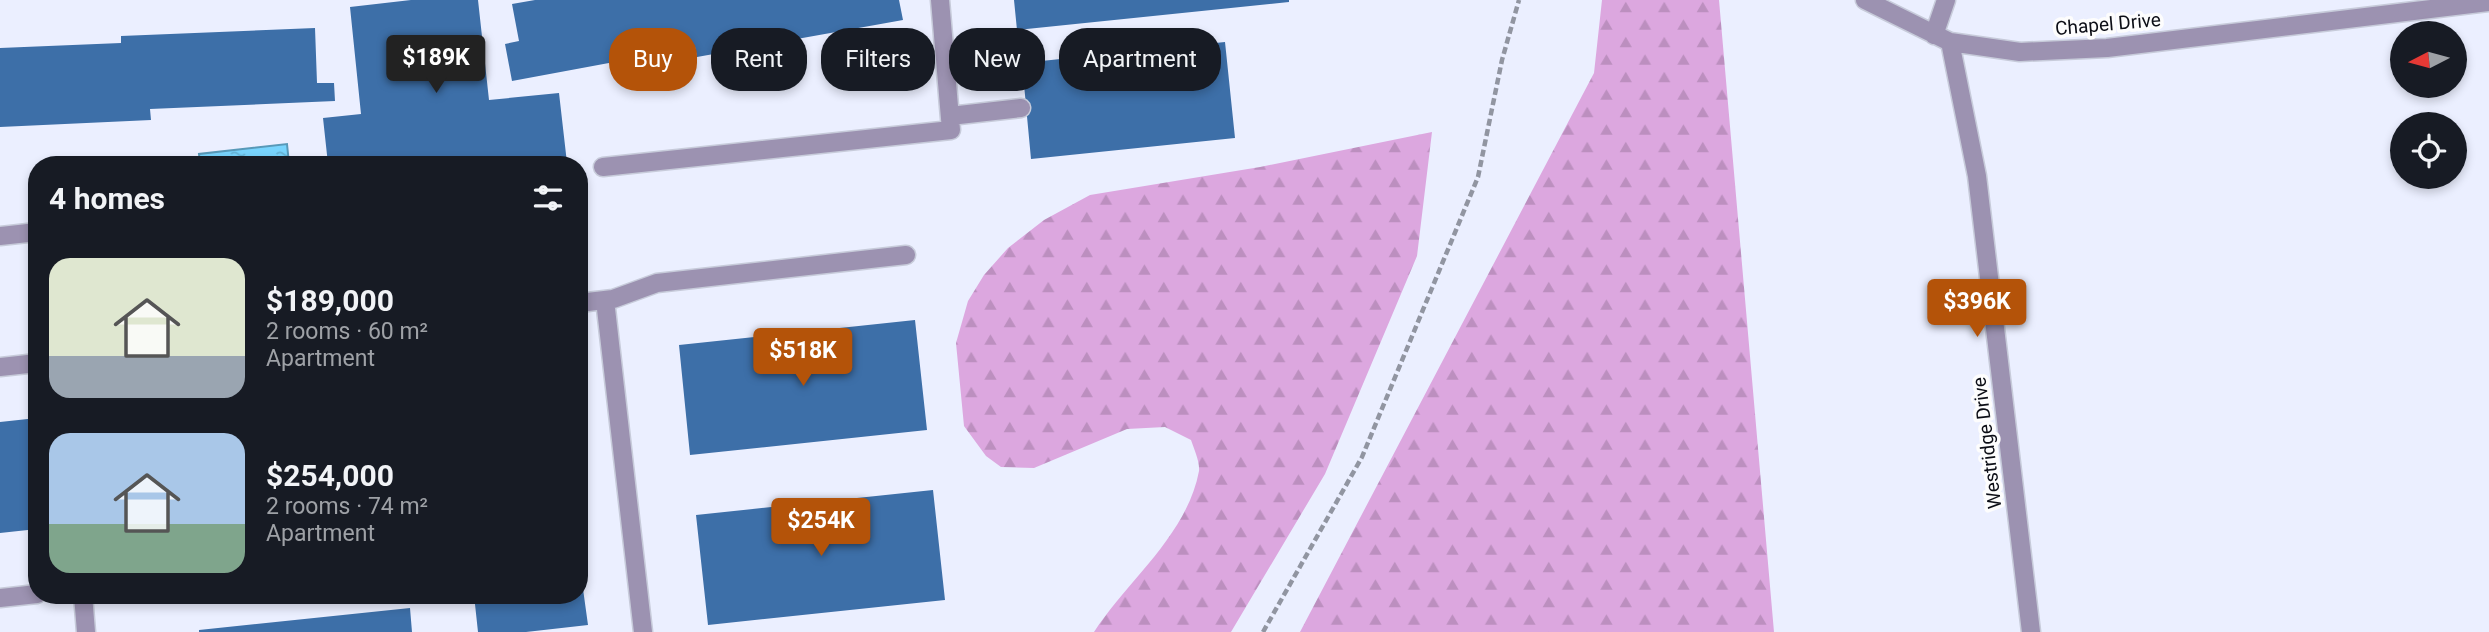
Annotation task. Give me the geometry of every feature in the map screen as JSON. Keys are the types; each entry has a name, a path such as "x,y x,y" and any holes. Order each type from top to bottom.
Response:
{"street":[{"path":"603,167 951,130 940,0"},
{"name":"Chapel Drive","path":"1865,0 1942,38 2020,52 2107,48 2489,2"},
{"path":"1942,38 1946,0"},
{"name":"Westridge Drive","path":"1942,38 1977,176 2031,632"},
{"path":"950,116 1021,108"},
{"path":"0,236 28,233"},
{"path":"588,302 606,300 657,283 906,255"},
{"path":"606,300 643,632"},
{"path":"0,367 28,364"},
{"path":"0,598 28,595"},
{"path":"84,604 86,632"}],"path":[{"path":"1263,632 1362,457 1478,177 1502,60 1518,0"}],"green space":[{"path":"1602,0 1719,0 1774,632 1300,632 1594,73"},
{"path":"1432,132 1417,256 1325,474 1231,632 1094,632 1155,556 1182,516 1192,494 1199,464 1191,440 1165,427 1127,429 1034,468 1001,467 986,456 964,426 956,343 968,301 984,275 1008,248 1044,220 1090,195 1260,167"}],"water":[{"path":"287,144 288,156 199,156"}],"building":[{"path":"411,0 478,0 489,100 559,93 566,156 327,156 323,118 361,114 350,7"},
{"path":"535,0 899,0 903,20 858,28 821,28 821,35 807,37 807,28 711,28 711,54 697,57 697,28 609,28 609,63 512,81 505,44 519,41 512,4"},
{"path":"1014,0 1289,0 1036,28 1017,28"},
{"path":"315,28 317,83 334,83 335,101 150,109 151,120 0,127 0,48 121,43 121,36"},
{"path":"1221,42 1225,42 1235,138 1031,159 1025,91 1045,91 1045,61 1059,59 1059,91 1221,91"},
{"path":"915,320 927,430 690,455 679,345"},
{"path":"28,419 28,530 0,533 0,422"},
{"path":"933,490 945,600 708,625 696,515"},
{"path":"475,604 585,604 588,625 526,632 478,632"},
{"path":"410,608 412,632 199,632 199,630"}]}
